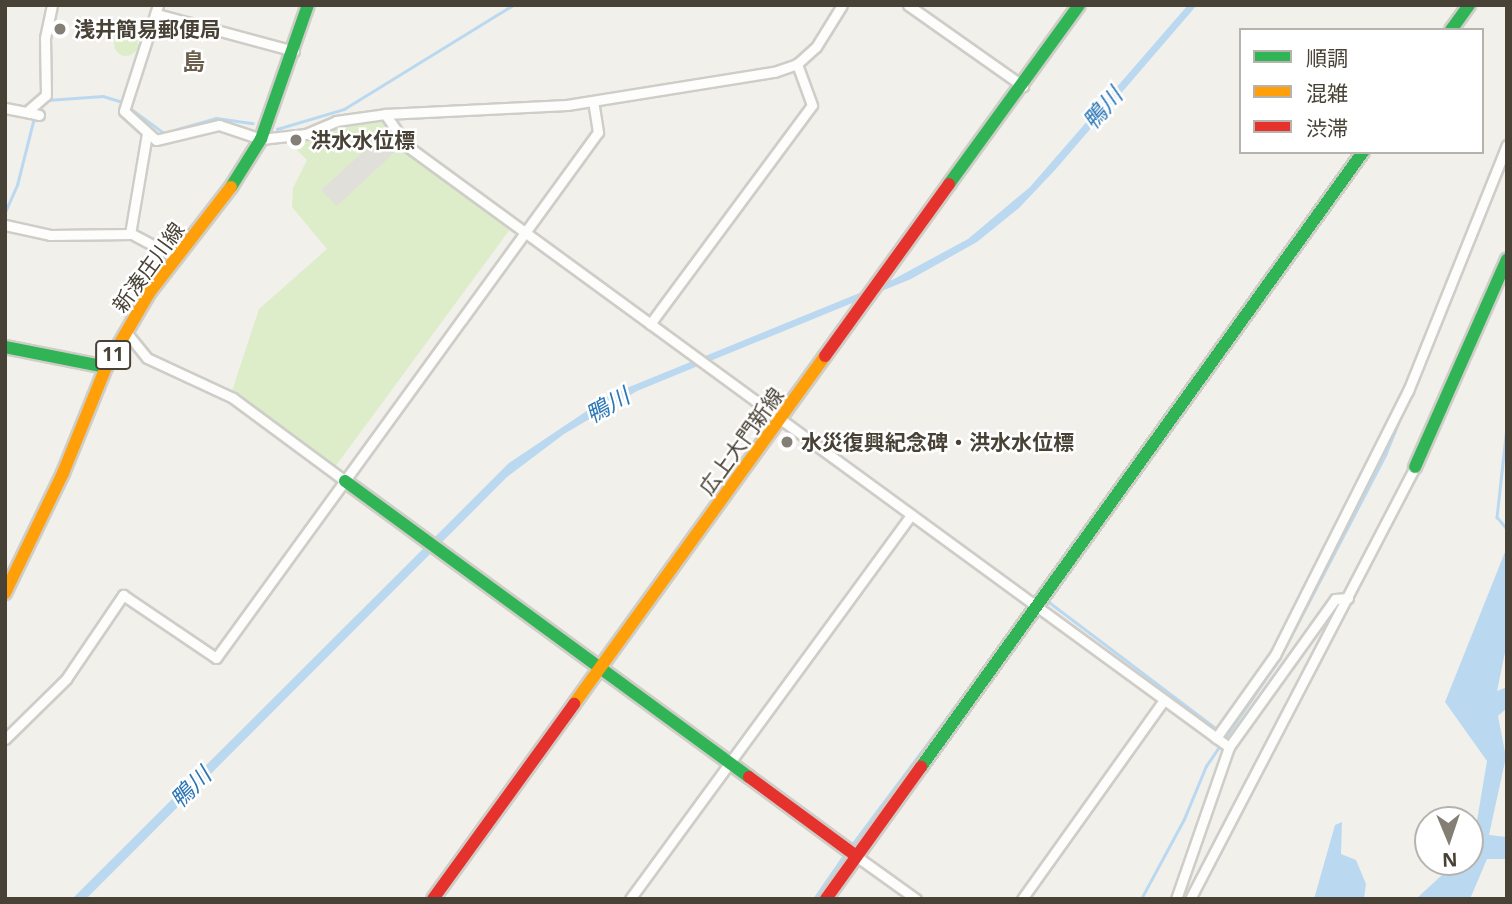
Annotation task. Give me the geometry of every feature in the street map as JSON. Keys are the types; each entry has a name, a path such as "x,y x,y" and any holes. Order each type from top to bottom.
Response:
{"street":[{"path":"5,108 34,114 46,95 45,38 52,5"},
{"name":"新湊庄川線","path":"5,593 63,474 106,367 126,332 261,139 308,5"},
{"path":"294,51 158,9 124,111 156,140 226,125 261,139 306,134 336,121 384,114 524,109 593,101 797,64 816,47 842,5"},
{"path":"908,5 1023,86"},
{"name":"広上大門新線","path":"433,899 1079,5"},
{"path":"1452,28 1469,5"},
{"path":"650,324 812,105 797,64"},
{"path":"5,739 66,679 123,595 216,657 598,132 593,101"},
{"path":"384,114 407,146 523,233 1229,747"},
{"path":"130,234 147,133"},
{"path":"1216,738 1275,655 1408,391 1507,145"},
{"path":"826,899 1362,154"},
{"path":"5,225 50,235 130,234 177,258"},
{"path":"1190,899 1415,467 1507,258"},
{"path":"126,332 147,358 233,398 422,540 916,899"},
{"path":"5,346 106,367"},
{"path":"630,899 728,761 911,515"},
{"path":"1177,899 1229,747 1335,599 1348,598"},
{"path":"1023,899 1164,700"}],"green space":[{"path":"126,32 137,39 138,44 131,55 126,56 115,49 114,44 121,33"},
{"path":"373,111 406,150 511,228 335,467 232,391 259,309 327,249 292,207 293,188 307,160 284,137 335,117"}],"shaded area":[{"path":"384,133 398,149 337,206 321,190"}],"water":[{"name":"鴨川","path":"1188,5 1197,5 1055,170 1019,208 977,242 911,279 637,391 564,434 507,477 86,899 72,899 509,463 612,394 894,279 968,239 1030,187"},
{"path":"1507,547 1507,643 1497,691 1507,687 1507,708 1498,716 1506,757 1489,835 1507,837 1507,859 1487,859 1484,866 1484,806 1479,806 1487,761 1445,702"},
{"path":"1342,822 1341,854 1356,860 1366,884 1364,899 1314,899 1335,825"},
{"path":"1441,876 1480,876 1470,899 1416,899"}],"waterway":[{"path":"277,129 344,109 513,5"},
{"path":"47,100 103,96 123,102"},
{"path":"130,108 164,133 216,118 253,123"},
{"path":"5,212 17,185 34,118"},
{"path":"1456,261 1471,222"},
{"path":"1426,336 1439,303"},
{"path":"1141,899 1184,819 1206,766 1279,659 1385,455 1415,382"},
{"path":"1507,427 1497,517 1507,529"},
{"path":"1045,605 1049,602 1218,730"},
{"path":"851,846 1014,627"},
{"path":"814,899 845,854"}],"traffic: fast":[{"path":"231,187 261,139 308,5"},
{"path":"949,184 1079,5"},
{"path":"1452,28 1469,5"},
{"path":"921,767 1362,154"},
{"path":"1415,467 1507,259"},
{"path":"5,347 106,367"},
{"path":"345,481 749,777"}],"traffic: slow":[{"path":"5,593 63,473 106,367 149,293 231,187"},
{"path":"574,704 825,356"}],"traffic: jam":[{"path":"825,356 949,184"},
{"path":"433,899 574,704"},
{"path":"826,899 921,767"},
{"path":"749,777 856,856"}],"place":[{"name":"浅井簡易郵便局","path":"60,29"},
{"name":"洪水水位標","path":"296,140"},
{"name":"水災復興紀念碑・洪水水位標","path":"787,442"}],"district":[{"name":"島","path":"194,61"}]}
